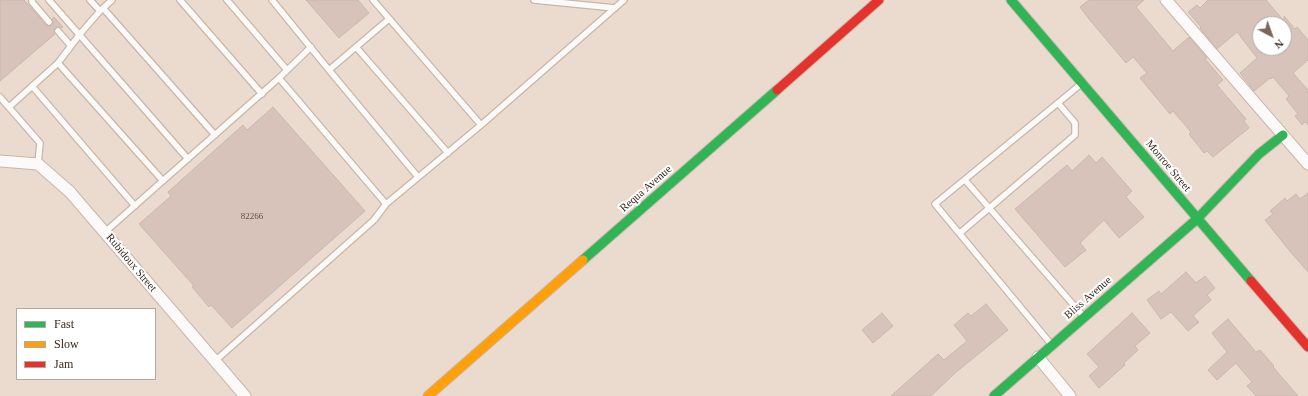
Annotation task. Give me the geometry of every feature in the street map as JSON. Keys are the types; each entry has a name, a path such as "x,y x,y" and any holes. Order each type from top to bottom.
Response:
{"street":[{"name":"Requa Avenue","path":"428,396 879,0"},
{"name":"Monroe Street","path":"1011,0 1308,347"},
{"path":"1166,0 1308,164"},
{"name":"Bliss Avenue","path":"994,396 1197,219 1259,154 1283,136"},
{"path":"0,161 38,164"},
{"name":"Rubidoux Street","path":"38,164 70,192 245,396"},
{"path":"1038,357 1070,396"}],"lane":[{"path":"32,0 32,2 49,22"},
{"path":"49,0 188,159"},
{"path":"90,0 101,10 215,135"},
{"path":"9,107 58,63 80,34 112,0"},
{"path":"180,0 262,94"},
{"path":"227,0 287,70"},
{"path":"272,0 418,177"},
{"path":"373,0 481,125"},
{"path":"534,0 615,8"},
{"path":"215,361 374,220 386,204 481,125 624,0"},
{"path":"329,70 389,19"},
{"path":"58,31 71,46"},
{"path":"105,232 262,94 311,47"},
{"path":"356,47 448,153"},
{"path":"58,63 162,182"},
{"path":"279,78 386,204"},
{"path":"1052,345 935,204 1082,83"},
{"path":"32,86 135,206"},
{"path":"0,97 40,143 38,164"},
{"path":"960,233 1075,135 1075,123 1058,103"},
{"path":"964,180 1084,317"}],"building":[{"path":"0,0 24,0 46,25 52,25 52,19 54,17 63,27 56,28 54,30 55,34 0,81"},
{"path":"306,0 358,0 369,13 339,38"},
{"path":"1089,0 1144,0 1136,7 1173,51 1189,37 1207,58 1205,59 1223,80 1217,85 1246,119 1244,121 1249,128 1213,157 1207,151 1204,153 1189,134 1191,132 1173,111 1170,114 1140,78 1147,73 1133,57 1126,63 1089,19 1080,7"},
{"path":"1208,0 1266,0 1280,16 1252,16 1252,52 1237,32 1217,49 1188,12 1197,5 1200,8"},
{"path":"1292,25 1295,29 1297,27 1308,40 1308,60 1293,73 1308,90 1308,125 1305,122 1302,125 1295,116 1298,114 1286,99 1289,96 1273,77 1254,91 1240,73 1257,58 1255,56 1292,56"},
{"path":"273,107 365,211 232,328 211,305 209,307 192,287 194,286 139,224 171,196 168,192 243,125 247,130"},
{"path":"1089,155 1096,163 1102,157 1132,191 1126,197 1144,217 1119,238 1104,220 1080,243 1086,250 1065,267 1015,209 1067,165 1072,171"},
{"path":"1308,193 1308,272 1265,220 1273,214 1270,211 1285,198 1287,201 1296,194 1300,199"},
{"path":"1186,272 1196,283 1205,276 1215,288 1207,295 1211,300 1193,316 1199,322 1188,331 1171,312 1161,319 1147,300 1159,291 1161,294"},
{"path":"986,304 1008,330 955,373 931,396 891,396 938,354 944,360 967,341 954,325 968,313 971,316"},
{"path":"882,313 893,326 873,343 862,330"},
{"path":"1132,313 1150,333 1135,346 1138,350 1124,363 1125,365 1099,388 1089,376 1099,367 1087,354"},
{"path":"1228,319 1256,352 1260,350 1298,396 1256,396 1247,386 1252,382 1236,363 1217,380 1208,370 1227,352 1212,333"}],"traffic: fast":[{"path":"1011,0 1251,281"},
{"path":"583,260 777,90"},
{"path":"994,396 1197,219 1259,154 1283,135"}],"traffic: slow":[{"path":"428,396 583,260"}],"traffic: jam":[{"path":"777,90 879,0"},
{"path":"1251,281 1308,347"}]}
